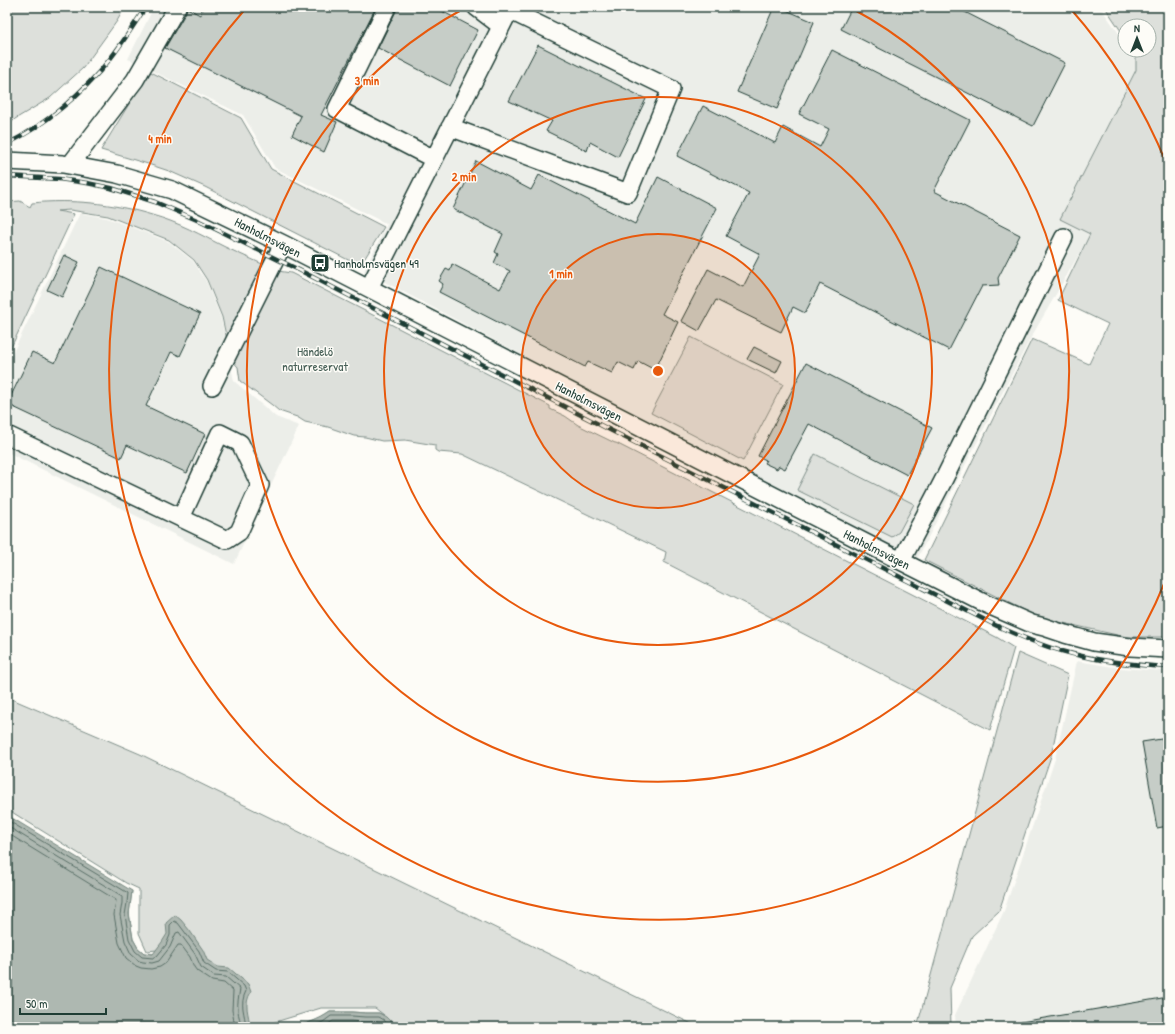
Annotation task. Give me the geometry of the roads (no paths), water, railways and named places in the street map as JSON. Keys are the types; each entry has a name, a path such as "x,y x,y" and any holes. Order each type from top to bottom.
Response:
{"street":[{"path":"70,166 135,80 177,7"},
{"path":"387,7 336,109 434,159"},
{"path":"476,7 501,26"},
{"path":"369,288 450,127 501,26 510,9 671,89 628,193 450,127"},
{"name":"Hanholmsvägen","path":"7,161 70,166 117,174 172,190 283,244 986,604 1032,624 1094,642 1130,647 1168,649"},
{"path":"901,561 943,481 1064,237"},
{"path":"212,386 283,244"},
{"path":"7,435 227,540 239,532 260,485 240,443 220,433 181,518"}],"water":[{"path":"7,815 132,891 129,914 133,939 138,948 144,953 153,954 162,942 167,934 166,923 175,915 181,920 203,950 207,960 218,967 229,968 248,984 251,992 247,1001 250,1027 7,1027"},
{"path":"330,1012 379,1013 386,1017 396,1027 293,1027 303,1025"}],"railway":[{"path":"7,144 49,118 76,96 115,53 146,7"},
{"path":"7,176 59,179 87,183 111,188 155,202 197,220 299,270 993,624 1053,649 1114,662 1168,667"}],"place":[{"name":"Hanholmsvägen 49","path":"320,263"}],"park label":[{"name":"Händelö naturreservat","path":"315,358"}]}
